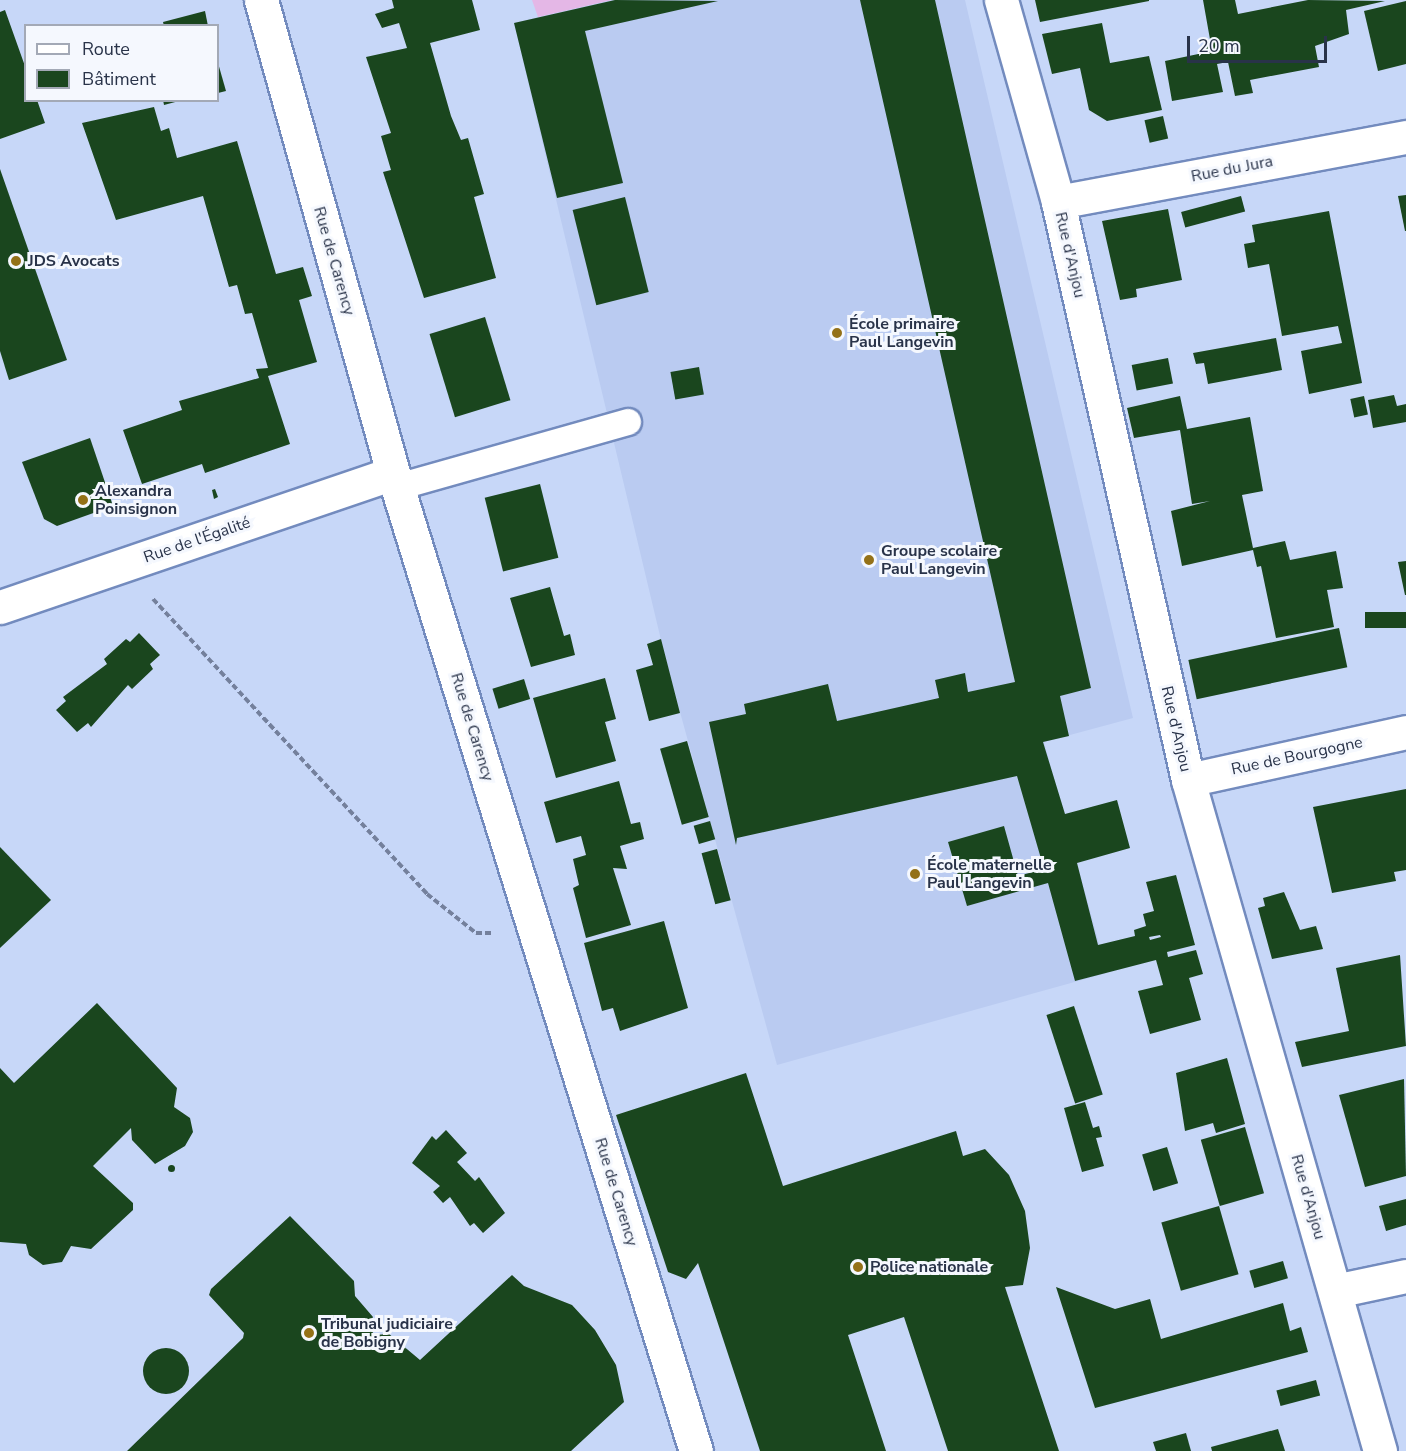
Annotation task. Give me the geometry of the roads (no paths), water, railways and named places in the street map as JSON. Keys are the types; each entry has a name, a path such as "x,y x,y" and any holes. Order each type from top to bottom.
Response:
{"street":[{"name":"Rue de Carency","path":"261,0 395,480 696,1451"},
{"name":"Rue d'Anjou","path":"1001,0 1058,202 1188,780 1380,1451"},
{"name":"Rue du Jura","path":"1058,202 1406,136"},
{"name":"Rue de l'Égalité","path":"3,597 123,565 395,480"},
{"name":"Rue de Bourgogne","path":"1188,780 1406,732"},
{"path":"1335,1291 1406,1276"}],"lane":[{"path":"395,480 627,422"}],"place":[{"name":"JDS Avocats","path":"16,261"},
{"name":"École primaire Paul Langevin","path":"837,333"},
{"name":"Alexandra Poinsignon","path":"83,500"},
{"name":"Groupe scolaire Paul Langevin","path":"869,560"},
{"name":"École maternelle Paul Langevin","path":"915,874"},
{"name":"Police nationale","path":"858,1267"},
{"name":"Tribunal judiciaire de Bobigny","path":"309,1333"}]}
